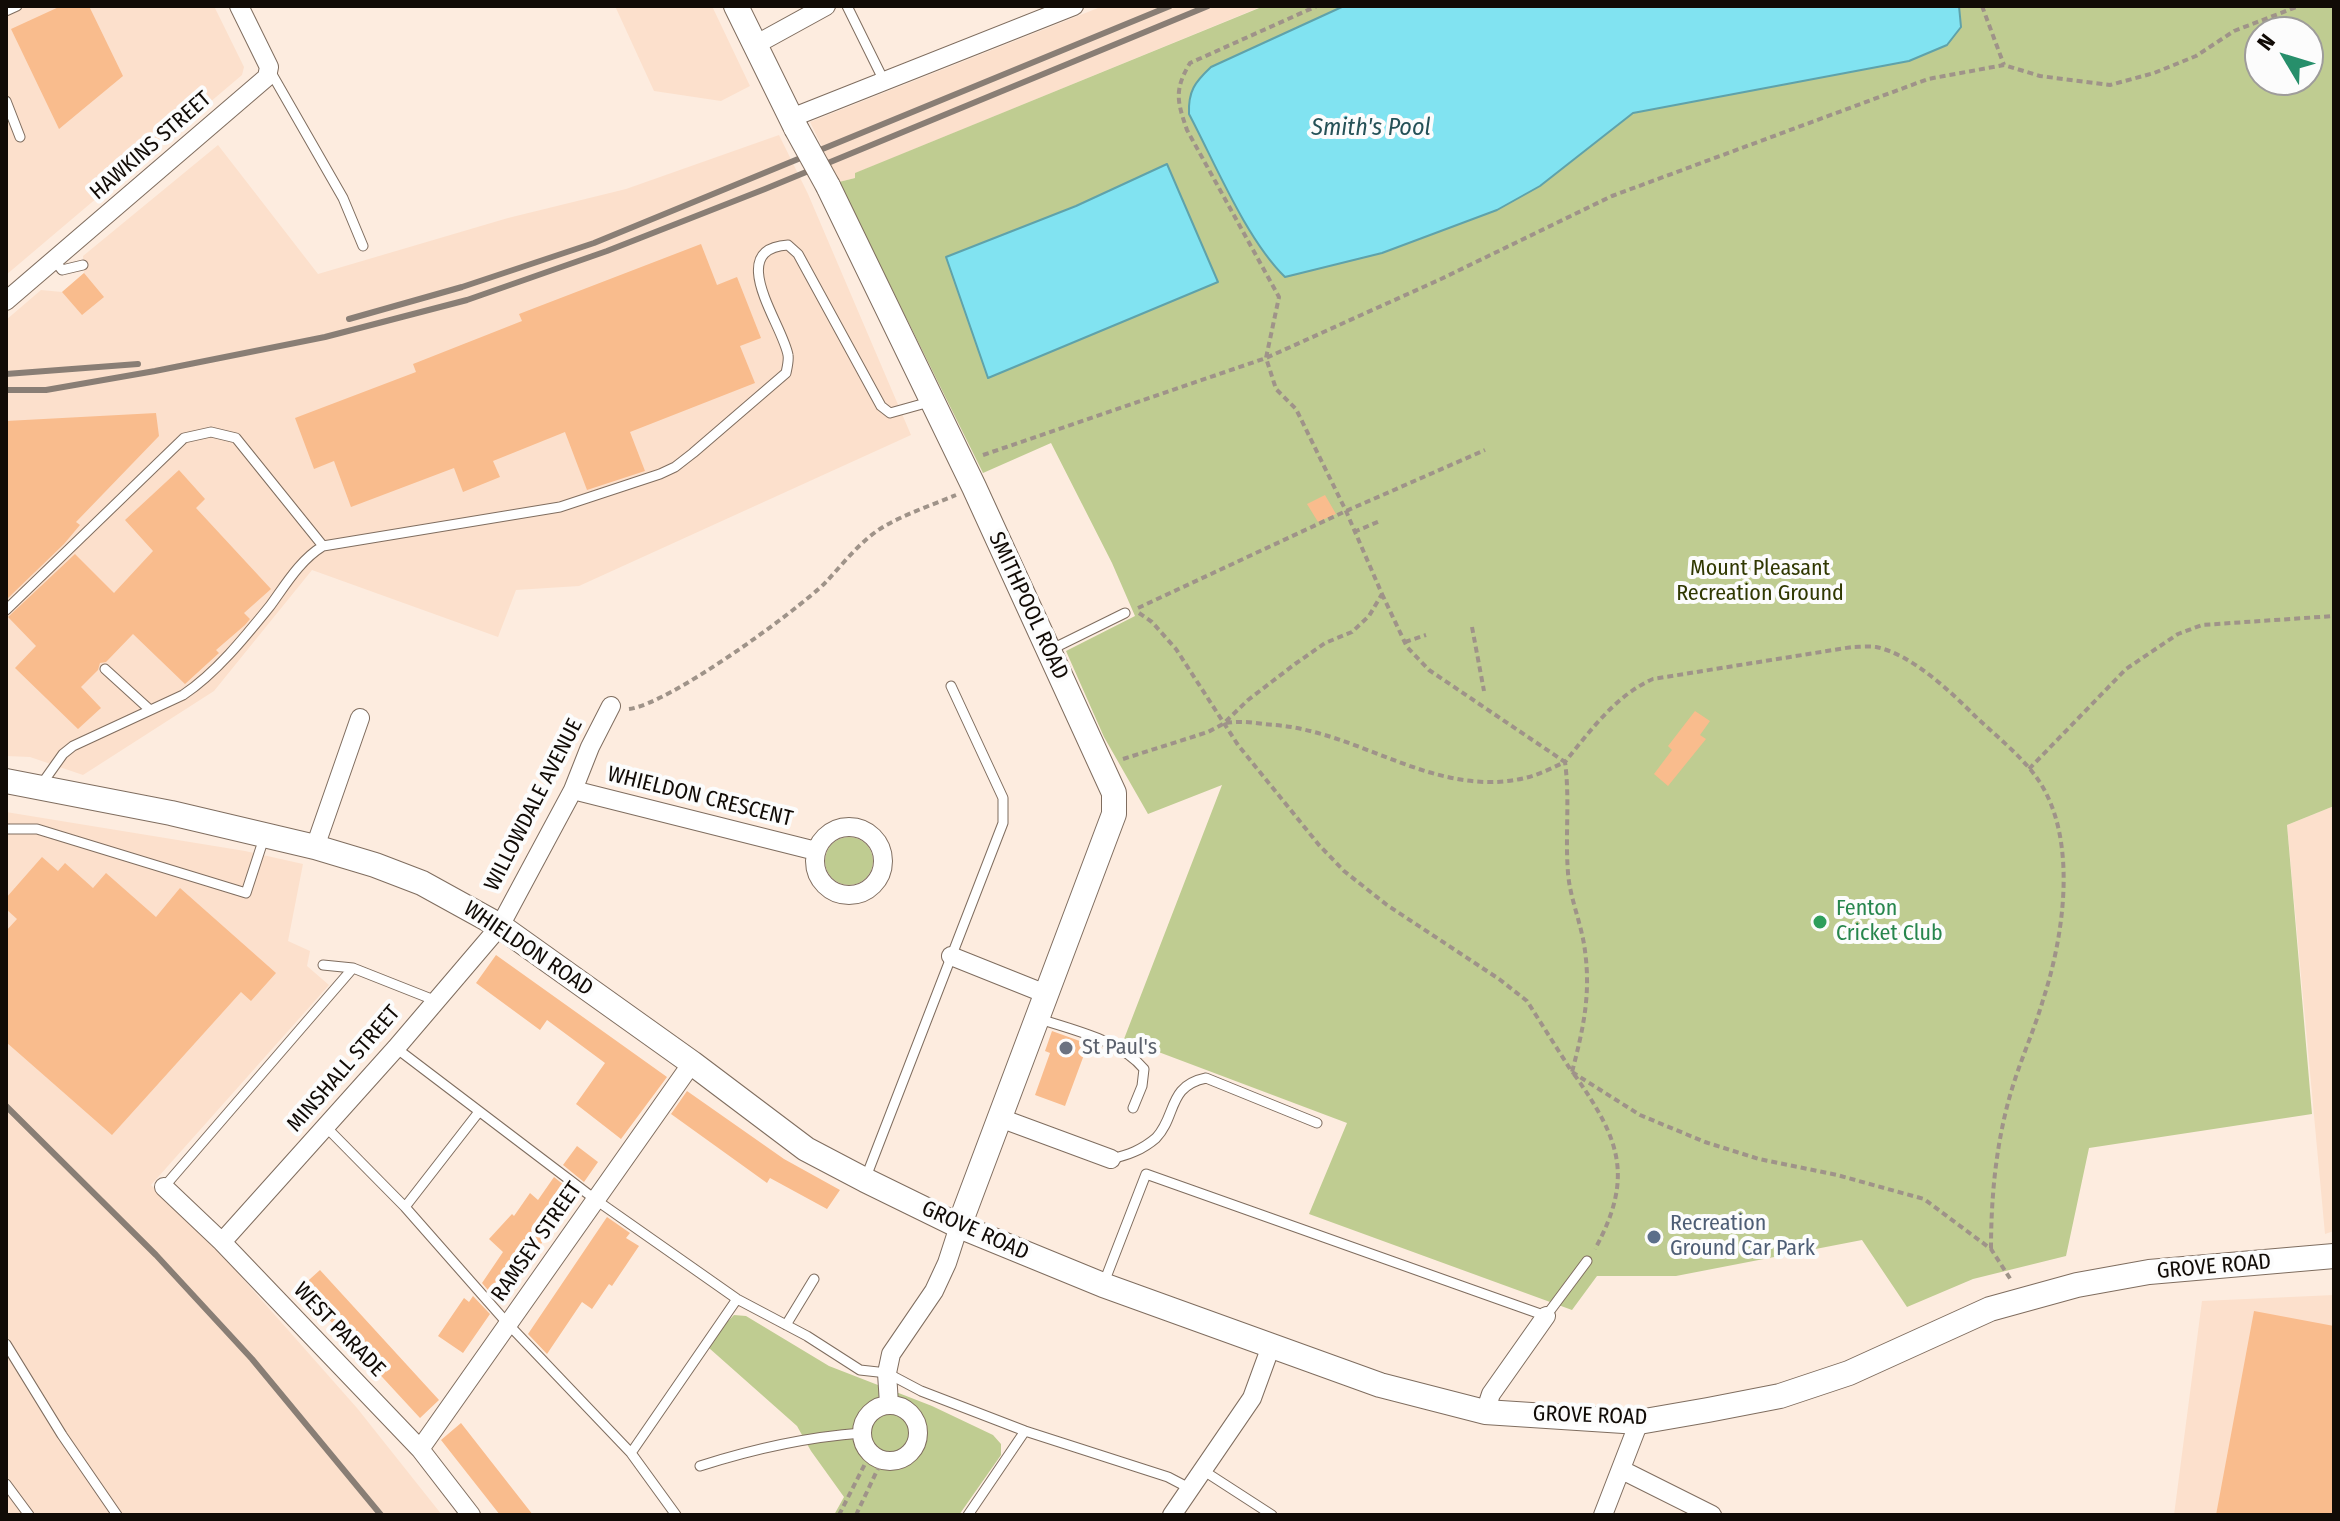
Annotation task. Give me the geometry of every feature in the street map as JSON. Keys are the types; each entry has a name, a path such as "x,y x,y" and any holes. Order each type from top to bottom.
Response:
{"street":[{"path":"239,6 269,67"},
{"name":"SMITHPOOL ROAD","path":"736,6 933,401 1114,793 1114,814 959,1226"},
{"path":"755,45 826,6"},
{"path":"794,123 884,81 1074,6"},
{"name":"HAWKINS STREET","path":"6,301 267,77 269,67"},
{"name":"WILLOWDALE AVENUE","path":"500,926 573,790 611,706"},
{"path":"315,847 360,718"},
{"name":"WHIELDON ROAD","path":"6,781 315,847 422,883 500,926 806,1149 865,1180"},
{"name":"WHIELDON CRESCENT","path":"573,790 816,851"},
{"name":"MINSHALL STREET","path":"222,1242 396,1048 500,926"},
{"path":"951,956 1046,994"},
{"name":"RAMSEY STREET","path":"420,1449 692,1063"},
{"path":"1000,1118 1111,1159"},
{"name":"GROVE ROAD","path":"865,1180 959,1226 1103,1285 1380,1385 1485,1412 1639,1422 1780,1396 1849,1373 1990,1309 2077,1285 2149,1272 2334,1256"},
{"name":"WEST PARADE","path":"164,1187 222,1242 420,1449 471,1515"},
{"path":"889,1404 887,1373 891,1354 934,1291 959,1226"},
{"path":"1485,1412 1491,1394 1546,1316"},
{"path":"1172,1515 1252,1398 1271,1346"},
{"path":"889,1404 899,1406 914,1418 918,1430 913,1449 902,1459 876,1457 862,1433 865,1418 872,1411 889,1404"},
{"path":"1603,1515 1639,1422"},
{"path":"1622,1470 1712,1515"}],"lane":[{"path":"6,11 17,6"},
{"path":"847,6 884,81"},
{"path":"269,67 343,198 363,246"},
{"path":"6,101 20,137"},
{"path":"39,787 63,754 73,746 197,686 255,624 309,554 323,546 560,507 675,467 786,373 789,356 759,281 759,262 767,251 778,246 788,245 798,254 881,406 890,413 933,401"},
{"path":"55,261 62,270 83,265"},
{"path":"6,610 184,438 211,432 236,438 323,546"},
{"path":"1049,651 1130,612"},
{"path":"105,669 149,709"},
{"path":"865,1180 1003,823 1003,798 951,686"},
{"path":"6,829 37,829 246,893 265,835"},
{"path":"323,965 353,968 434,1000"},
{"path":"164,1187 353,968"},
{"path":"1037,1018 1116,1046 1135,1058 1144,1069 1142,1086 1133,1108"},
{"path":"396,1048 596,1200 737,1299 860,1370 887,1373 921,1391 1025,1431 1168,1477 1191,1489"},
{"path":"1111,1159 1133,1154 1155,1139 1180,1092 1191,1081 1206,1078 1317,1123"},
{"path":"405,1207 478,1113"},
{"path":"326,1127 405,1207 508,1324 631,1453 676,1515"},
{"path":"1103,1285 1146,1174 1546,1316 1587,1261"},
{"path":"786,1325 814,1279"},
{"path":"631,1453 737,1299"},
{"path":"8,1352 117,1515"},
{"path":"968,1515 1025,1431"},
{"path":"700,1466 742,1453 829,1435 862,1433"},
{"path":"1204,1471 1272,1515"},
{"path":"6,1484 29,1515"}],"path":[{"path":"1317,6 1190,63 1180,80 1177,102 1187,130 1279,297 1266,358 1276,389 1296,409 1405,642 1429,670 1565,762 1569,794 1568,874 1585,949 1589,988 1583,1030 1572,1072"},
{"path":"1982,6 2004,65"},
{"path":"962,463 1266,358 1441,279 1612,196 1928,79 2004,65 2040,76 2110,85 2154,73 2196,56 2234,31 2299,6"},
{"path":"1130,612 1485,450"},
{"path":"611,706 632,710 676,689 791,613 882,528 974,487"},
{"path":"1354,532 1380,521"},
{"path":"1102,766 1208,732 1223,724 1248,700 1295,664 1325,643 1352,632 1369,616 1382,594"},
{"path":"1130,612 1152,622 1176,649 1223,724 1319,845 1344,871 1387,905 1527,1001 1609,1129 1617,1163 1617,1199 1608,1225 1587,1261"},
{"path":"2029,769 2126,669 2178,634 2202,625 2334,616"},
{"path":"1472,627 1484,691"},
{"path":"1405,642 1426,635"},
{"path":"1223,724 1242,721 1294,726 1448,779 1504,781 1527,778 1565,762 1593,727 1633,688 1653,679 1852,647 1875,647 1898,655 1949,690 2029,769 2039,780 2052,806 2060,833 2063,888 2059,923 2044,997 2011,1093 1991,1207 1991,1249"},
{"path":"1572,1072 1640,1115 1705,1142 1759,1159 1837,1175 1924,1199 1991,1249 2025,1299"},
{"path":"839,1515 876,1457"},
{"path":"856,1515 876,1457"}],"shaded area":[{"path":"6,6 214,6 244,67 242,75 6,275"},
{"path":"615,6 712,6 750,86 721,101 654,91"},
{"path":"1103,6 1263,6 856,173 855,178 839,182 810,122"},
{"path":"779,135 808,194 911,435 579,586 516,590 498,637 312,570 214,691 83,775 30,757 6,756 6,320 41,290 62,292 84,273 83,256 218,145 318,274 508,218 626,189"},
{"path":"2334,806 2334,1231 2325,1234 2287,825"},
{"path":"6,812 245,851 303,864 288,941 310,951 307,966 329,985 151,1185 228,1262 357,1408 442,1515 6,1515"},
{"path":"2334,1295 2334,1515 2174,1515 2202,1301"}],"green space":[{"name":"Mount Pleasant Recreation Ground","path":"1264,6 2334,6 2334,806 2287,825 2312,1114 2089,1148 2066,1256 1973,1279 1907,1307 1862,1240 1676,1276 1597,1276 1572,1310 1309,1214 1347,1123 1124,1039 1222,785 1148,814 1104,737 1066,651 1135,616 1112,563 1051,443 983,473 839,182 855,178 855,173"},
{"path":"849,837 866,844 873,861 866,878 849,885 832,878 825,861 832,844"},
{"path":"734,1315 746,1316 829,1366 932,1406 993,1435 1001,1444 1001,1455 959,1515 834,1515 844,1497 797,1426 709,1348"}],"water":[{"name":"Smith's Pool","path":"1344,6 1959,6 1961,27 1947,45 1909,61 1633,113 1540,186 1497,210 1382,253 1285,277 1257,242 1232,200 1189,114 1191,93 1211,67"},
{"path":"1167,164 1218,282 988,378 946,257 1076,206"}],"building":[{"path":"61,6 89,6 123,76 59,129 11,29"},
{"path":"701,244 717,285 737,277 761,338 740,346 755,383 630,432 645,471 587,490 565,432 493,461 500,477 463,492 454,468 351,507 334,461 314,469 295,418 416,372 413,364 522,321 519,314"},
{"path":"84,273 104,297 82,315 62,292"},
{"path":"156,413 159,436 76,522 80,525 64,544 6,600 6,421"},
{"path":"179,470 205,499 196,508 271,589 244,613 250,619 245,625 216,650 219,653 185,684 133,634 106,662 100,663 98,670 81,687 101,708 78,729 15,668 36,646 8,617 75,554 114,593 153,551 125,520"},
{"path":"1325,495 1336,514 1318,522 1307,504"},
{"path":"1695,711 1710,721 1700,735 1706,739 1668,786 1654,774 1672,750 1668,746"},
{"path":"42,857 58,871 65,863 93,888 106,873 156,917 180,888 276,973 251,1001 241,992 112,1135 6,1042 6,931 17,919 6,909 6,898"},
{"path":"496,955 667,1077 621,1139 576,1104 605,1063 547,1020 540,1030 476,983"},
{"path":"1052,1031 1088,1044 1065,1106 1035,1095 1050,1053 1045,1051"},
{"path":"687,1091 784,1159 840,1190 827,1209 770,1178 767,1183 671,1114"},
{"path":"577,1146 598,1162 584,1182 563,1165"},
{"path":"554,1177 575,1194 503,1300 501,1298 498,1302 482,1283 503,1252 489,1239 512,1214 514,1216 530,1193 538,1200"},
{"path":"607,1217 630,1233 626,1238 639,1246 592,1309 582,1302 547,1354 528,1334"},
{"path":"320,1270 439,1400 420,1418 300,1288"},
{"path":"473,1296 490,1314 463,1353 438,1336 464,1298 469,1302"},
{"path":"2254,1311 2334,1326 2334,1515 2216,1515"},
{"path":"461,1423 533,1515 500,1515 441,1440"}],"railway":[{"path":"349,319 462,287 594,243 1170,6"},
{"path":"6,390 46,390 155,371 325,337 467,300 607,251 765,189 1208,6"},
{"path":"6,374 138,364"},
{"path":"6,1106 156,1255 252,1359 381,1515"}],"place":[{"name":"Fenton Cricket Club","path":"1820,922"},
{"name":"St Paul's","path":"1066,1048"},
{"name":"Recreation Ground Car Park","path":"1654,1237"}]}
